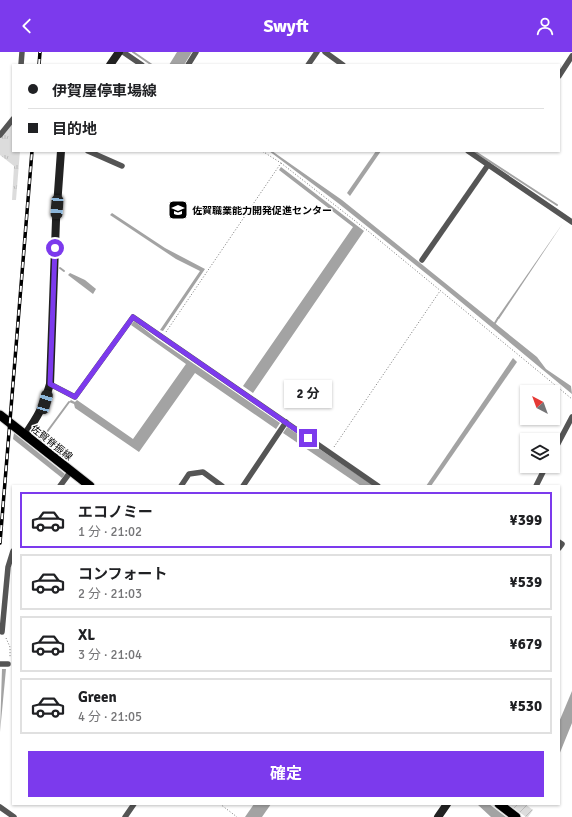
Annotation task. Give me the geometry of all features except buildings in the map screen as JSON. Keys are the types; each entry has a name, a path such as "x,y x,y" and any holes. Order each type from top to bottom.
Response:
{"main road":[{"path":"111,64 119,52"},
{"path":"25,435 39,415 45,402 50,384 56,220 61,152"},
{"name":"佐賀脊振線","path":"0,415 89,485"},
{"path":"438,817 446,805"},
{"path":"500,805 516,817"}],"street":[{"path":"21,64 22,52"},
{"path":"124,52 141,64"},
{"path":"189,64 196,52"},
{"path":"309,64 317,52"},
{"path":"324,52 342,64"},
{"path":"560,74 572,56"},
{"path":"0,135 12,120"},
{"path":"90,152 122,166"},
{"path":"469,152 572,222"},
{"path":"422,260 488,165"},
{"path":"50,384 75,397 133,317 377,485"},
{"path":"560,439 572,416"},
{"path":"243,485 286,422"},
{"path":"61,485 71,471"},
{"path":"182,485 189,474 203,472 221,485"},
{"path":"536,485 542,473"},
{"path":"2,632 8,567 12,554"},
{"path":"0,664 8,664"},
{"path":"125,817 133,805"},
{"path":"0,807 14,817"}],"path":[{"path":"264,152 281,163 368,231 572,399"},
{"path":"162,337 281,163"},
{"path":"330,453 440,290"},
{"path":"2,632 10,647 10,660 8,664"},
{"path":"221,805 237,817"}],"green space":[{"path":"12,122 12,152 20,152 16,200 12,200 14,166 0,155 0,138"},
{"path":"509,805 526,805 533,810 528,817"}],"shaded area":[{"path":"177,52 192,52 185,64 170,64"},
{"path":"270,152 273,152 342,200 537,357 546,369 571,386 572,394 443,287 338,203"},
{"path":"375,152 380,152 350,196 347,193"},
{"path":"281,167 364,231 253,393 243,386 353,227 279,170"},
{"path":"112,213 165,248 205,269 163,331 160,330 200,271 176,259 110,215"},
{"path":"563,223 499,319 497,318"},
{"path":"70,273 85,280 96,289 93,294 68,275"},
{"path":"134,321 156,338 280,423 276,429 195,373 139,452 75,408 74,404 69,402 71,400 75,402 77,400 133,439 186,364 131,325"},
{"path":"513,358 517,362 432,485 427,485"},
{"path":"287,427 373,485 360,485 283,433"},
{"path":"14,433 65,474 62,478 13,439"},
{"path":"2,669 6,669 0,732"},
{"path":"572,691 572,723 560,753 560,720"},
{"path":"253,805 270,805 262,817 245,817"},
{"path":"478,805 490,805 506,817 491,817"}],"waterway":[{"path":"133,52 151,64"},
{"path":"476,152 557,205"},
{"path":"60,268 64,271"},
{"path":"495,323 498,318"},
{"path":"41,440 69,402"}],"railway":[{"path":"39,64 40,52"},
{"path":"0,543 32,152"}],"place":[{"name":"佐賀職業能力開発促進センター","path":"178,210"}],"route":[{"path":"55,248 52,371 50,384 59,387 75,397 133,317 308,438"}]}
